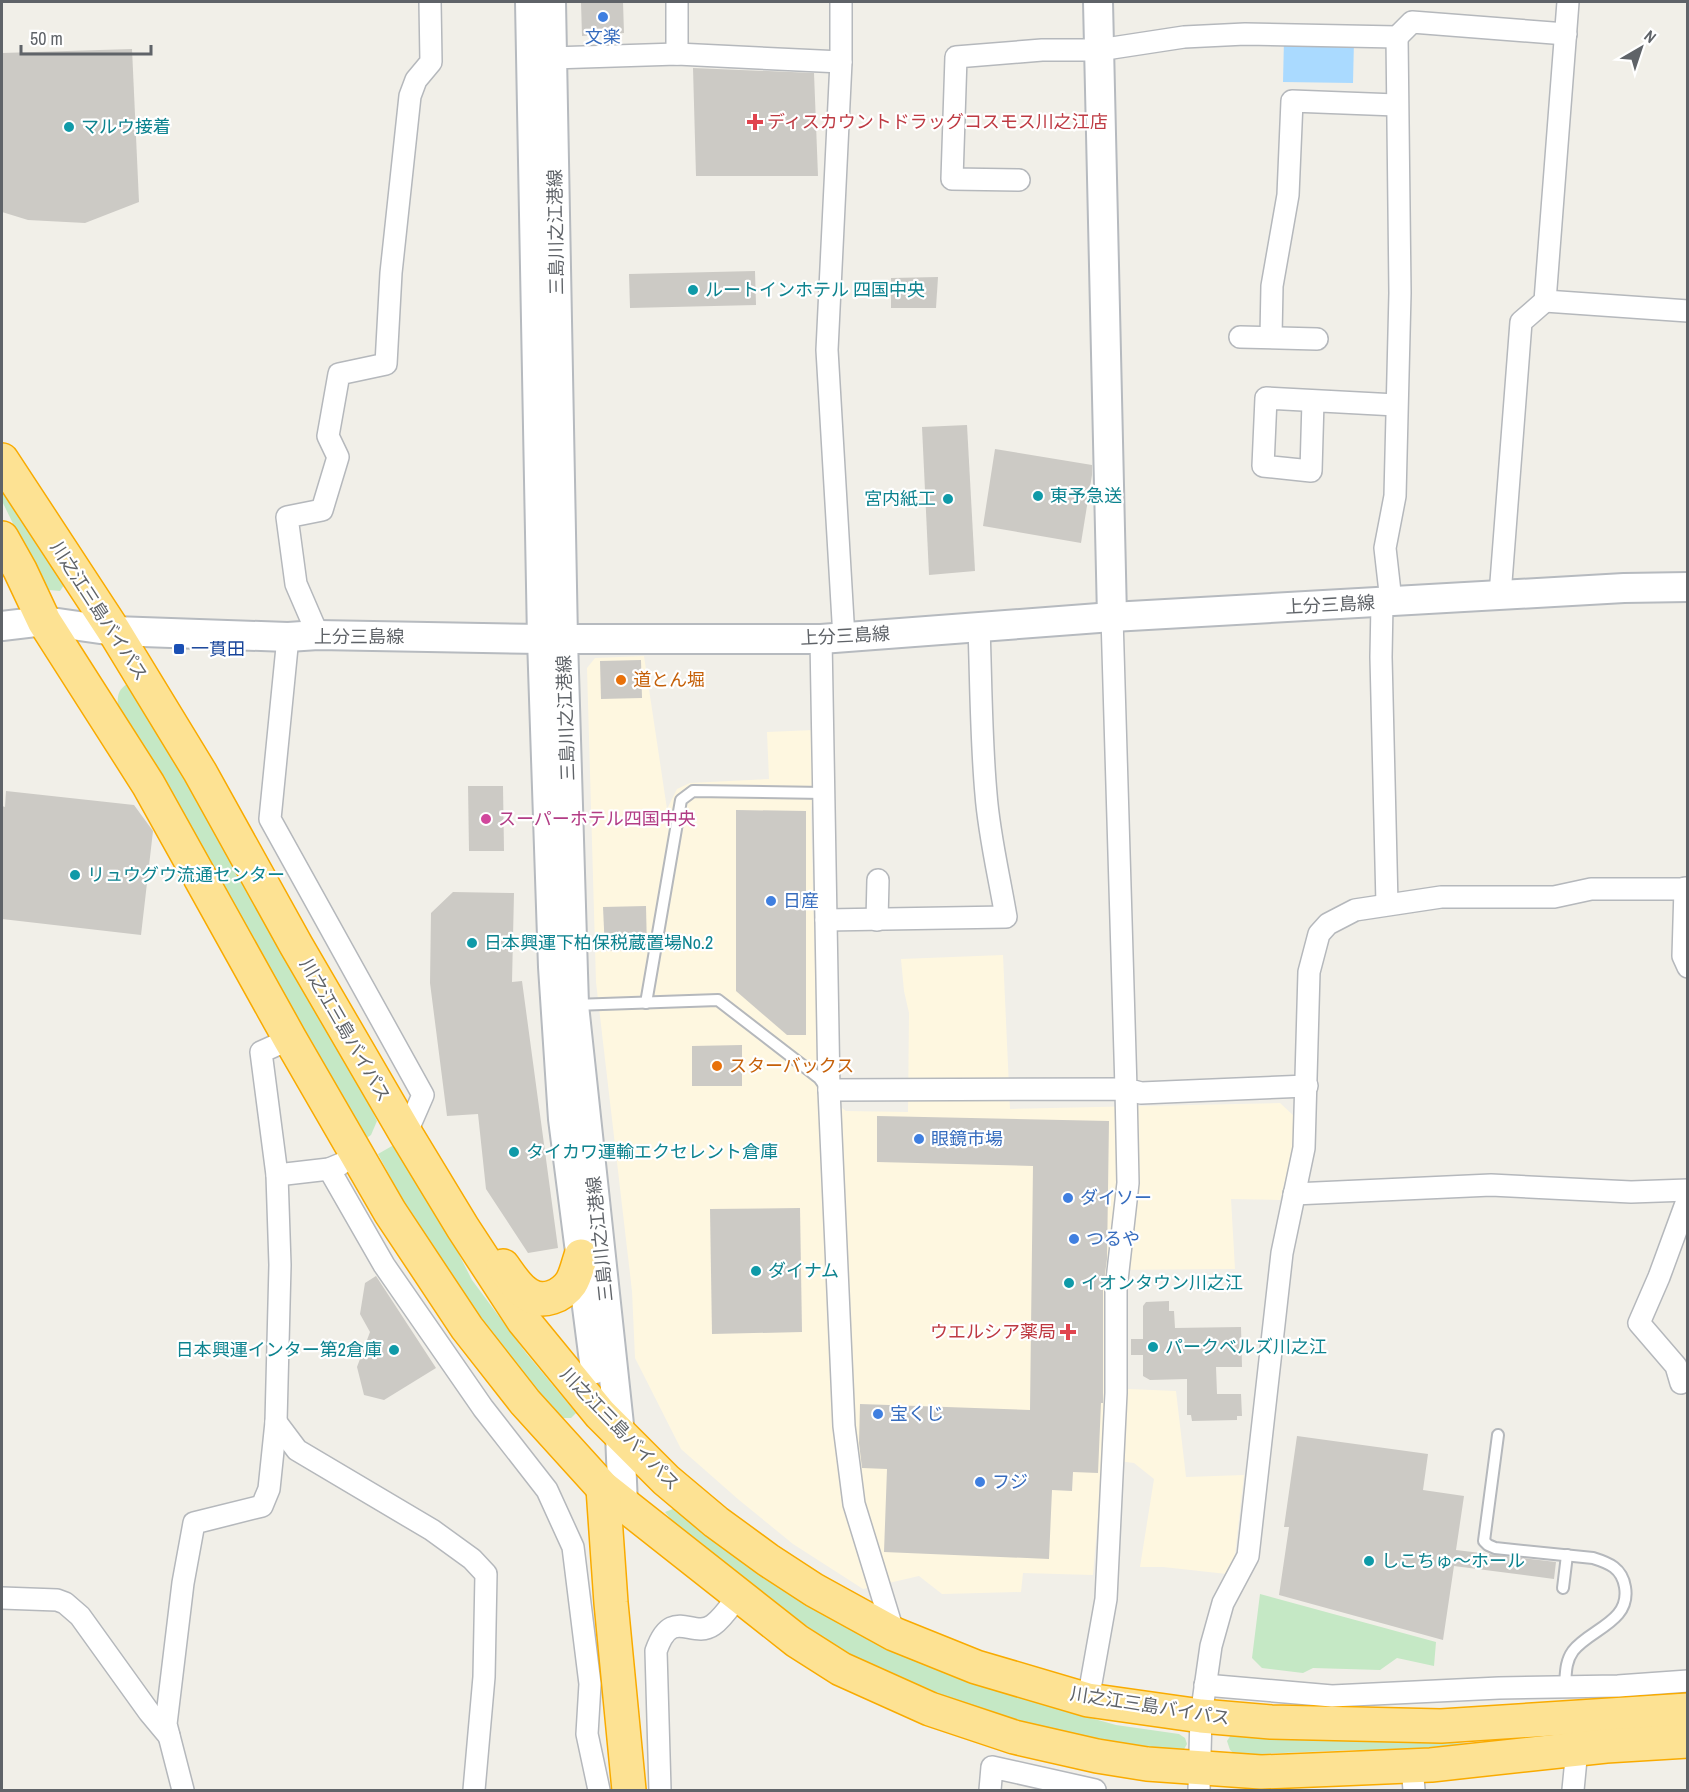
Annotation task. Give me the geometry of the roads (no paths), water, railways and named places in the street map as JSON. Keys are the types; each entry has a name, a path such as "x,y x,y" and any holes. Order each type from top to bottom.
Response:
{"highway":[{"name":"川之江三島バイパス","path":"2,460 114,631 200,772 296,945 406,1134 463,1228 523,1320 610,1424 666,1480 716,1522 814,1590 894,1634 976,1667 1088,1700 1203,1700 1271,1722 1441,1726 1688,1710"},
{"path":"2,538 44,621 148,784 290,1039 390,1212 467,1328 525,1402 613,1496 797,1641 841,1668 930,1709 1014,1737 1097,1756 1147,1764 1199,1780 1261,1772 1290,1781 1413,1778 1577,1749 1688,1741"},
{"path":"406,1134 514,1280 528,1295 539,1299 561,1294 572,1282 581,1256"},
{"path":"613,1496 611,1603 629,1791"},
{"path":"613,1496 630,1602 634,1791"}],"main road":[{"name":"三島川之江港線","path":"530,2 552,639 574,1005 610,1424 613,1496"},
{"name":"三島川之江港線","path":"551,2 553,967 563,1119 581,1256 610,1424"},
{"path":"1098,2 1112,617"},
{"name":"上分三島線","path":"2,626 44,621 114,631 288,637 318,635 552,639 833,638 1112,617 1688,587"}],"street":[{"path":"318,635 296,584 287,517 322,510 338,457 328,436 339,374 386,364 391,273 410,96 416,80 431,62 430,2"},
{"path":"677,2 677,54"},
{"path":"841,2 841,62 827,350 833,638 824,793 829,1090 844,1426 854,1504 894,1634"},
{"path":"1500,595 1521,322 1545,301 1568,2"},
{"path":"1387,904 1381,657 1387,602 1385,548 1395,496 1400,246 1396,105 1397,37 1412,22 1566,34"},
{"path":"1019,180 952,179 956,57 1041,50 1099,50 1184,37 1245,34 1397,37"},
{"path":"552,58 677,54 841,62"},
{"path":"1271,336 1272,286 1288,195 1292,101 1396,105"},
{"path":"1545,301 1688,311"},
{"path":"1240,336 1317,339"},
{"path":"1313,401 1396,405"},
{"path":"1088,1700 1106,1599 1116,1393 1116,1289 1128,1183 1112,617"},
{"path":"826,920 1006,917 992,849 986,792 979,627"},
{"path":"288,637 270,819 423,1095 406,1134"},
{"path":"878,880 878,920"},
{"path":"1199,1780 1203,1700 1211,1646 1223,1603 1248,1556 1282,1253 1304,1148 1309,972 1319,934 1328,924 1355,910 1441,897 1554,897 1591,889 1686,889 1683,956 1688,967"},
{"path":"183,1791 166,1724 183,1583 195,1523 262,1506 269,1489 276,1422 279,1265 277,1174 261,1052 290,1039"},
{"path":"829,1090 1126,1089 1141,1093 1307,1086"},
{"path":"277,1174 329,1169 358,1156"},
{"path":"329,1169 384,1265 483,1408 547,1490 573,1547 590,1684 587,1734 599,1791"},
{"path":"1293,1194 1491,1185 1631,1192 1688,1190"},
{"path":"1681,1383 1676,1366 1639,1323 1659,1277 1688,1198"},
{"path":"276,1422 297,1450 432,1530 472,1559 486,1574 484,1677 474,1791"},
{"path":"660,1791 656,1651 661,1637 671,1628 682,1625 699,1628 712,1626 738,1596"},
{"path":"2,1598 57,1600 80,1616 169,1736"},
{"path":"1203,1700 1618,1686 1688,1681"},
{"path":"1573,1791 1577,1749"},
{"path":"990,1791 992,1767 1095,1791"}],"lane":[{"path":"646,1003 681,800 693,791 824,793"},
{"path":"574,1005 718,1000 819,1078 829,1090"},
{"path":"1498,1435 1484,1541 1495,1548 1593,1558 1609,1563 1623,1578 1626,1591 1625,1603 1618,1614 1581,1643 1568,1659 1565,1686"},
{"path":"1563,1588 1567,1555"}],"water":[{"path":"1284,39 1354,40 1353,83 1283,82"}],"place":[{"name":"文楽","path":"603,17"},
{"name":"ディスカウントドラッグコスモス川之江店","path":"755,122"},
{"name":"マルウ接着","path":"69,127"},
{"name":"ルートインホテル 四国中央","path":"693,290"},
{"name":"東予急送","path":"1038,496"},
{"name":"宮内紙工","path":"948,499"},
{"name":"一貫田","path":"179,649"},
{"name":"道とん堀","path":"621,680"},
{"name":"スーパーホテル四国中央","path":"486,819"},
{"name":"リュウグウ流通センター","path":"75,875"},
{"name":"日産","path":"771,901"},
{"name":"日本興運下柏保税蔵置場No.2","path":"472,943"},
{"name":"スターバックス","path":"717,1066"},
{"name":"眼鏡市場","path":"919,1139"},
{"name":"タイカワ運輸エクセレント倉庫","path":"514,1152"},
{"name":"ダイソー","path":"1068,1198"},
{"name":"つるや","path":"1074,1239"},
{"name":"ダイナム","path":"756,1271"},
{"name":"イオンタウン川之江","path":"1069,1283"},
{"name":"ウエルシア薬局","path":"1068,1332"},
{"name":"パークベルズ川之江","path":"1153,1347"},
{"name":"日本興運インター第2倉庫","path":"394,1350"},
{"name":"宝くじ","path":"878,1414"},
{"name":"フジ","path":"980,1482"},
{"name":"しこちゅ～ホール","path":"1369,1561"}]}
